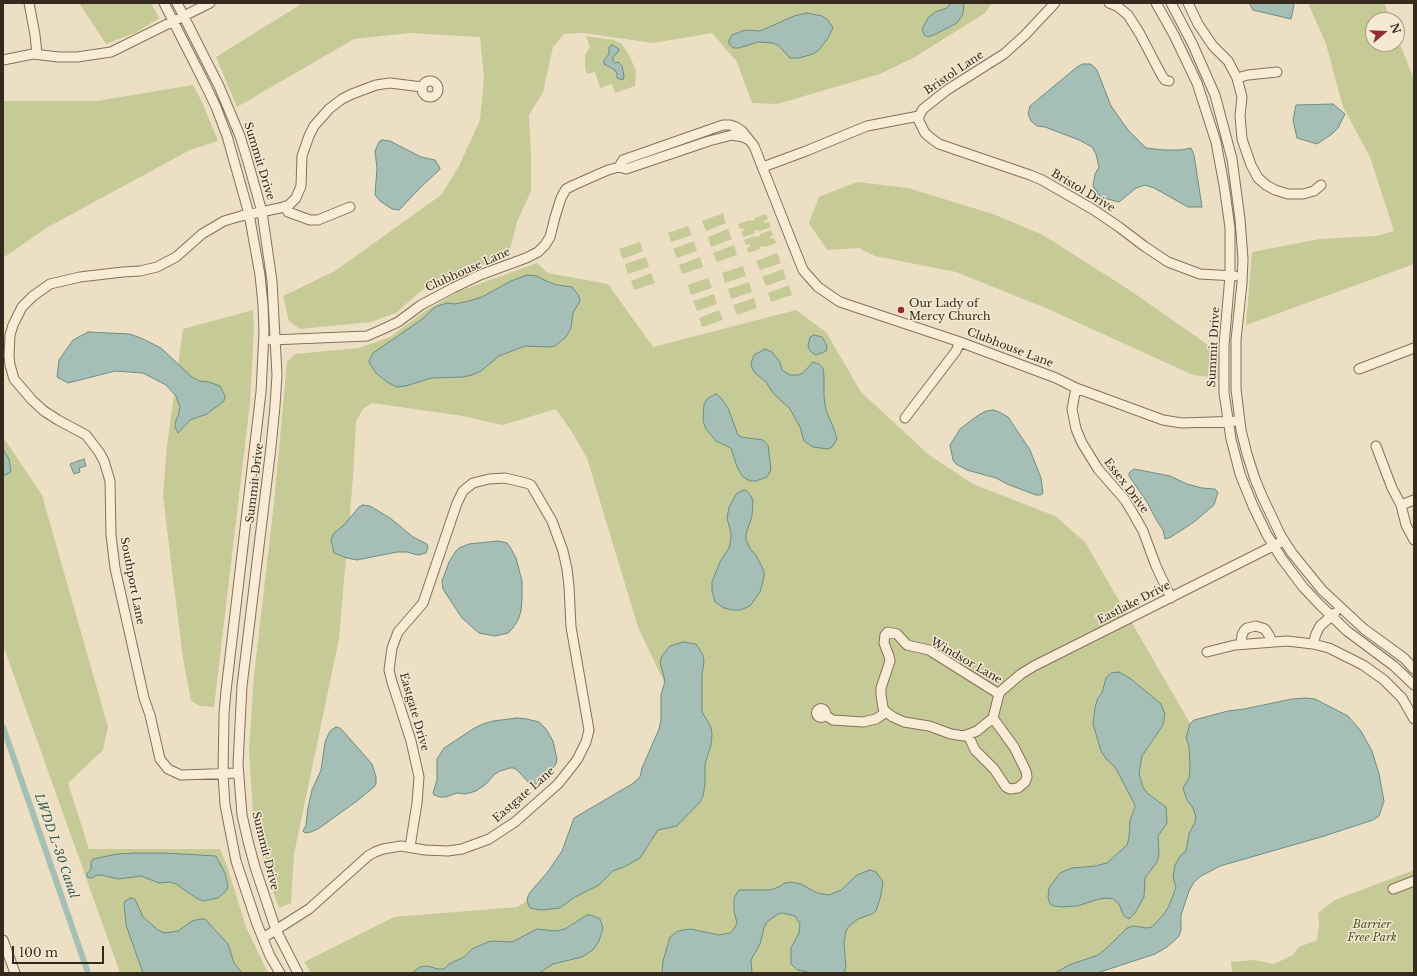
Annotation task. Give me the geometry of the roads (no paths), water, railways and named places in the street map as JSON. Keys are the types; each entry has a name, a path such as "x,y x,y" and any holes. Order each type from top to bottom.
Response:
{"street":[{"path":"29,3 37,54"},
{"name":"Summit Drive","path":"164,3 216,107 229,143 250,214 262,297 264,340 261,392 224,714 223,774 225,805 236,861 262,938 280,973"},
{"name":"Summit Drive","path":"177,3 213,72 232,114 248,162 262,212 272,281 277,375 275,406 242,686 238,773 242,815 263,896 276,930 298,973"},
{"path":"3,60 37,54 59,57 77,57 111,52 210,3"},
{"name":"Bristol Lane","path":"919,116 923,109 947,90 1004,54 1040,20 1055,3"},
{"path":"1108,3 1116,6 1128,15 1140,34 1162,76 1165,80 1169,81"},
{"name":"Summit Drive","path":"1156,3 1189,65 1204,103 1216,142 1224,185 1230,228 1230,276 1224,363 1224,393 1233,449 1240,474 1253,506 1274,546 1304,587 1347,631 1398,669 1414,685"},
{"name":"Summit Drive","path":"1171,3 1204,68 1215,95 1226,132 1237,186 1241,227 1242,276 1236,340 1236,367 1240,421 1247,454 1255,479 1284,540 1292,553 1322,590 1364,629 1404,658 1414,669"},
{"path":"1188,3 1202,31 1228,61 1237,78 1242,97 1240,116 1242,139 1251,165 1258,178 1275,190 1288,194 1304,194 1314,191 1321,185"},
{"path":"1237,78 1248,75 1277,72"},
{"path":"350,207 318,220 310,220 288,212 285,207 292,202 298,194 301,186 301,168 305,146 314,126 329,109 352,94 376,85 390,83 422,87"},
{"path":"763,167 867,126 919,116"},
{"name":"Bristol Drive","path":"919,116 925,133 935,142 1042,180 1094,210 1168,262 1200,274 1242,276"},
{"name":"Clubhouse Lane","path":"264,340 366,336 398,322 421,305 453,288 534,254 545,245 550,237 557,207 566,189 591,177 619,167 626,169 709,141 732,135 743,137 749,140 754,146 796,256 804,270 818,287 828,295 848,305 960,342 1056,378 1076,388 1172,422 1240,421"},
{"name":"Southport Lane","path":"238,773 181,775 168,769 160,759 152,722 144,698 115,568 111,536 110,482 104,461 86,435 44,411 21,388 12,374 8,345 13,325 22,307 33,296 50,284 80,277 140,271 157,267 176,257 202,234 213,227 233,218 285,207"},
{"path":"905,418 956,351 960,342"},
{"path":"1359,369 1414,348"},
{"name":"Essex Drive","path":"1076,388 1072,409 1076,429 1082,443 1098,469 1121,496 1143,530 1156,566 1171,598"},
{"path":"1376,446 1392,488 1401,506 1406,525 1414,540"},
{"name":"Eastgate Drive","path":"410,847 417,803 419,777 411,741 389,670 390,661 396,636 423,603 457,503 463,491 473,483 488,479 505,478 531,485 544,504 552,521 563,551 567,570"},
{"path":"1401,506 1414,500"},
{"name":"Eastlake Drive","path":"999,694 1009,684 1034,666 1284,540"},
{"name":"Eastgate Lane","path":"410,847 434,851 448,851 476,845 489,839 515,822 558,784 577,760 586,742 589,730 571,627 567,570"},
{"path":"1313,644 1320,626 1340,608"},
{"path":"1241,644 1244,631 1252,626 1265,629 1268,632 1270,641"},
{"name":"Windsor Lane","path":"886,712 883,708 881,688 890,661 890,656 884,643 885,635 888,632 897,634 907,646 929,650 999,694 994,718"},
{"path":"1207,652 1226,646 1270,641 1313,644 1343,654 1376,673 1395,690 1414,719"},
{"path":"825,715 833,720 863,722 876,719 886,712 904,722 928,726 959,736 968,735 985,726 994,718 1014,747 1026,771 1027,777 1025,782 1018,788 1006,787 994,770 975,750 968,735"},
{"path":"262,938 309,909 371,854 384,848 410,847"},
{"path":"1393,889 1414,881"},
{"path":"3,940 15,973"}],"water":[{"path":"949,3 963,3 964,7 962,16 957,23 928,37 924,35 922,29 928,18 935,12 947,8"},
{"path":"1249,3 1291,3 1294,5 1291,19 1253,10"},
{"path":"806,13 822,16 828,20 833,28 819,50 813,54 799,58 790,58 779,46 773,43 758,42 739,48 733,48 729,44 729,40 732,35 745,30 760,31 794,16"},
{"path":"612,45 619,49 613,57 613,61 615,63 618,62 622,66 624,76 623,80 617,78 615,70 604,64 604,60 609,54 609,47"},
{"path":"1083,64 1091,64 1097,70 1111,106 1128,130 1146,148 1181,150 1191,148 1194,155 1202,207 1188,207 1154,188 1145,185 1136,188 1119,202 1100,197 1093,186 1095,174 1099,167 1096,154 1092,147 1079,140 1045,127 1037,126 1031,121 1028,114 1030,106 1077,67"},
{"path":"1333,104 1345,114 1338,128 1332,134 1317,144 1297,138 1293,120 1296,105"},
{"path":"382,140 390,141 421,157 435,160 440,168 399,210 392,209 380,201 375,195 377,168 375,151 379,142"},
{"path":"527,275 537,276 557,285 572,287 579,296 580,301 573,313 571,328 566,337 555,346 525,346 499,356 481,371 472,375 463,377 431,378 406,386 397,387 387,382 376,373 370,364 369,361 373,353 421,320 435,307 447,303 455,304 482,297 511,281"},
{"path":"88,332 130,334 161,348 192,377 199,381 209,382 220,386 225,396 224,401 207,414 190,420 178,433 175,427 180,407 176,396 166,385 143,373 115,371 68,383 57,377 59,360 73,340"},
{"path":"814,335 822,337 827,347 826,351 816,355 810,351 808,346 810,337"},
{"path":"765,349 772,352 780,362 782,370 790,375 798,375 803,373 813,362 819,364 823,368 826,410 837,439 832,447 828,449 813,447 804,441 800,427 790,409 773,393 766,382 754,372 751,366 754,355"},
{"path":"716,394 728,408 738,435 741,437 763,440 768,445 771,470 767,477 756,481 750,481 743,477 737,467 731,448 716,441 706,429 703,421 704,404 707,399"},
{"path":"993,410 1008,417 1030,450 1041,478 1043,493 1041,495 1036,495 1007,484 996,478 967,470 956,464 953,460 950,445 960,429 977,416 986,411"},
{"path":"3,449 9,459 11,472 3,476"},
{"path":"84,459 86,466 79,468 80,472 74,474 70,464"},
{"path":"1134,469 1170,476 1187,484 1202,488 1215,489 1218,492 1214,505 1194,522 1171,537 1165,539 1163,530 1147,502 1129,476 1129,473"},
{"path":"744,490 747,491 753,501 752,516 746,534 746,540 764,571 764,577 760,592 750,606 740,610 732,610 724,608 715,602 712,591 712,582 720,562 729,548 731,533 727,518 729,507 737,493"},
{"path":"363,505 370,506 390,518 413,537 427,544 428,547 426,553 418,555 407,552 397,552 357,560 334,553 331,540 334,533 344,525 359,507"},
{"path":"498,541 507,543 516,558 522,581 522,599 521,611 513,628 508,633 495,636 479,633 462,618 443,589 442,581 449,562 459,548 469,544"},
{"path":"683,642 696,644 703,655 702,712 711,727 712,735 711,745 705,764 705,784 703,796 700,802 677,826 658,830 640,858 613,871 599,885 575,897 560,908 541,910 530,908 527,901 528,896 547,873 562,851 574,818 632,784 640,777 642,768 659,729 661,720 661,695 665,681 660,662 662,656 670,646"},
{"path":"1119,672 1131,679 1161,704 1165,714 1163,725 1142,756 1139,774 1143,787 1147,793 1166,807 1167,823 1158,836 1159,854 1157,862 1145,878 1144,897 1135,913 1129,919 1124,916 1119,904 1113,899 1099,899 1077,906 1061,907 1050,904 1048,897 1049,888 1060,873 1072,868 1095,866 1107,863 1127,845 1130,821 1135,807 1134,803 1115,767 1107,760 1101,751 1093,724 1095,707 1098,698 1102,693 1106,678 1111,673"},
{"path":"1292,699 1315,699 1348,716 1361,731 1372,751 1379,774 1384,801 1379,816 1373,820 1321,837 1220,866 1201,876 1194,882 1189,891 1181,915 1181,930 1179,936 1167,947 1155,954 1097,973 1055,973 1069,965 1098,955 1127,928 1133,926 1147,928 1152,927 1169,906 1176,887 1173,877 1175,865 1181,855 1186,851 1189,834 1196,817 1193,808 1187,800 1183,788 1189,778 1189,746 1186,738 1190,724 1194,720 1228,711"},
{"path":"517,718 539,722 546,729 553,741 557,759 556,764 543,780 536,784 530,784 518,771 514,768 510,768 495,774 486,784 476,791 465,794 457,793 446,797 434,795 433,793 437,780 437,759 444,748 483,724 493,721"},
{"path":"336,727 343,731 372,764 376,777 376,784 357,801 318,829 305,833 303,831 306,825 308,808 312,790 321,770 325,742 330,731"},
{"path":"136,853 216,856 225,873 228,886 227,889 218,898 203,901 176,884 170,882 159,883 141,876 118,879 101,875 97,875 92,878 87,877 87,874 91,869 91,862 93,859 117,854"},
{"path":"870,870 876,872 882,880 883,883 880,899 876,911 858,919 849,926 846,931 844,943 846,967 844,973 812,973 798,970 793,966 791,964 791,948 799,933 800,924 795,916 783,913 778,914 767,922 760,944 751,960 752,973 662,973 663,961 670,937 678,931 691,929 719,935 730,933 734,929 737,923 734,911 734,898 739,890 770,890 785,883 791,882 801,884 817,893 829,895 841,890 857,875"},
{"path":"131,898 135,899 143,917 158,930 165,933 178,931 192,921 205,919 228,944 234,963 242,973 143,973 126,925 124,904 125,901"},
{"path":"587,915 600,919 603,928 599,941 593,950 582,957 553,964 539,973 412,973 420,967 427,966 444,969 449,964 464,957 472,949 488,942 512,942 537,929 556,931 565,929"}],"waterway":[{"name":"LWDD L-30 Canal","path":"3,727 88,973"}],"place":[{"name":"Our Lady of Mercy Church","path":"901,310"}],"park label":[{"name":"Barrier Free Park","path":"1372,931"}]}
